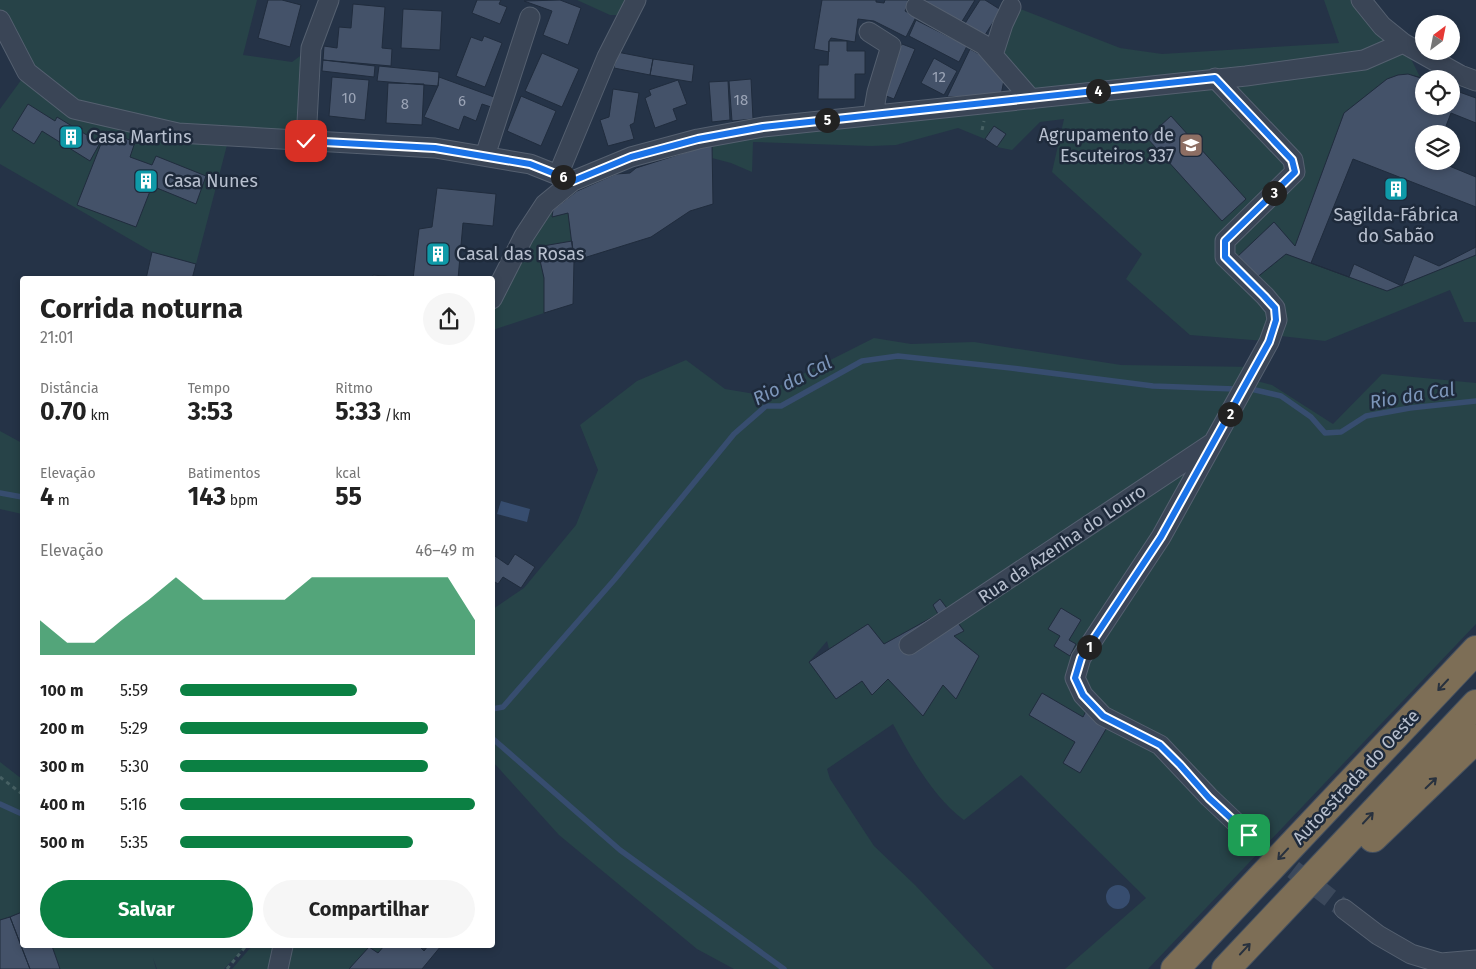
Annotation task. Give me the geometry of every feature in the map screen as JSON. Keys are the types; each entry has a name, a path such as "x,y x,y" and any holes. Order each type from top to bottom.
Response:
{"highway":[{"name":"Autoestrada do Oeste","path":"1174,969 1476,650"},
{"name":"Autoestrada do Oeste","path":"1226,969 1476,704"},
{"path":"1263,930 1327,883 1476,739"}],"street":[{"path":"306,141 311,48 329,0"},
{"path":"495,293 524,236 565,178 608,57 636,0"},
{"path":"1361,0 1382,26 1403,43 1476,82"},
{"path":"916,7 984,45 1031,99"},
{"path":"993,55 1002,24 1011,7"},
{"path":"485,156 530,17"},
{"path":"0,20 27,72 74,109 178,133 435,148 530,164 565,178 631,157 698,139 763,127 1246,76 1364,60 1403,43"},
{"path":"869,32 891,46 877,92 873,115"},
{"path":"1215,78 1292,160 1295,172 1225,241 1225,257 1275,308 1276,320 1269,342 1215,442 1161,537 1081,658 1075,678 1083,695 1103,716 1160,745 1209,798 1249,835"},
{"name":"Rua da Azenha do Louro","path":"909,645 1215,442"},
{"path":"1344,909 1378,935 1411,954 1441,963 1476,960"},
{"path":"278,969 283,948"}],"path":[{"path":"0,777 20,792"},
{"path":"227,969 244,948"}],"green space":[{"path":"0,0 257,0 243,55 292,62 311,48 306,141 227,145 196,264 152,252 0,164 0,109 27,72 0,20"},
{"path":"577,0 636,0 628,15 610,15"},
{"path":"1324,0 1361,0 1403,43 1416,70 1415,76 1398,75 1387,79 1344,113 1295,246 1274,222 1255,279 1286,254 1387,291 1476,255 1476,322 1464,322 1450,290 1325,341 1272,335 1265,341 1190,335 1126,279 1142,254 1052,172 1064,119 1040,122 1012,150 997,147 985,139 958,128 896,145 871,146 753,142 752,172 731,163 712,158 711,137 1031,99 993,55 1013,6 1120,48 1162,54 1339,43"},
{"path":"545,204 553,210 553,217 568,213 572,241 537,247 544,278 544,313 495,329 495,294"},
{"path":"874,338 911,344 974,342 1121,365 1255,367 1249,379 1272,385 1333,424 1382,374 1476,383 1476,624 1148,969 1065,969 1146,898 1021,775 964,820 943,800 924,776 893,724 827,769 830,779 874,846 915,885 994,969 734,969 697,949 559,835 495,764 495,608 524,588 576,525 598,470 580,425 637,381 686,360 725,389 761,395","holes":["940,599 964,630 954,636 979,656 956,698 943,685 923,715 888,679 872,695 862,681 836,699 809,662 827,641 829,649 868,624 884,644 938,614 933,605"]},
{"path":"0,431 20,442 20,514 0,509"},
{"path":"0,762 20,777 20,913 0,920"},
{"path":"53,948 244,948 224,969 157,969 153,958 156,969 60,969"},
{"path":"250,948 280,948 274,969 232,969"},
{"path":"290,948 368,948 349,969 285,969"},
{"path":"370,948 382,948 378,953"}],"water":[{"path":"501,501 530,509 527,522 497,514"},
{"path":"1118,885 1123,886 1129,892 1129,902 1123,908 1118,909 1113,908 1107,902 1106,897 1107,892 1113,886"}],"building":[{"path":"268,0 282,0 301,5 290,47 258,38"},
{"path":"477,0 501,0 499,4 507,7 500,24 472,13"},
{"path":"560,0 581,8 568,45 543,35 552,11 524,1"},
{"path":"822,0 876,0 876,2 884,3 885,0 907,0 910,1 905,11 916,17 906,37 874,21 858,19 855,42 831,38 829,41 829,52 814,49"},
{"path":"922,0 975,0 961,23"},
{"path":"980,0 985,0 1001,10 983,38 964,25"},
{"path":"353,4 385,7 382,48 392,49 391,66 323,60 324,46 337,48 339,27 351,28"},
{"path":"403,9 442,11 440,50 401,48"},
{"path":"916,20 967,46 959,62 909,36"},
{"path":"484,36 502,43 485,87 456,76 471,37 482,41"},
{"path":"829,41 847,41 847,51 865,51 865,74 855,74 855,99 818,99 819,65 828,65"},
{"path":"902,44 915,49 894,99 881,94 895,55"},
{"path":"970,49 995,63 1005,75 1001,95 947,97"},
{"path":"617,52 653,59 650,75 614,68"},
{"path":"542,53 579,69 562,107 525,91"},
{"path":"934,58 957,71 944,95 921,83"},
{"path":"653,59 694,65 692,82 650,75"},
{"path":"323,60 375,66 374,77 322,71"},
{"path":"379,66 439,72 438,86 377,81"},
{"name":"Sagilda-Fábrica do Sabão","path":"1408,74 1415,76 1415,115 1460,115 1460,92 1476,98 1476,255 1387,291 1286,254 1255,279 1236,258 1274,222 1295,246 1344,113 1387,79 1398,75"},
{"path":"332,77 369,80 365,120 329,116"},
{"path":"439,77 494,97 491,107 482,104 476,121 464,116 459,130 424,117 438,86"},
{"path":"751,79 753,119 732,121 729,81"},
{"path":"678,80 687,104 673,109 677,120 655,128 645,98 651,95 649,90"},
{"path":"728,81 730,120 712,122 709,82"},
{"path":"388,83 424,84 422,125 386,123"},
{"path":"613,89 639,93 634,123 630,125 634,139 608,146 600,120 609,117"},
{"path":"521,96 556,111 541,146 507,131"},
{"name":"Casa Martins","path":"28,104 55,121 57,117 100,143 90,161 42,131 34,144 12,130"},
{"path":"1450,115 1456,115 1476,123 1476,177 1459,170 1460,125 1446,125"},
{"path":"1171,116 1246,199 1222,221 1147,138"},
{"path":"994,126 1006,134 997,147 985,139"},
{"name":"Casa Nunes","path":"106,131 135,142 130,157 152,165 156,156 206,176 196,204 152,186 136,227 77,205"},
{"path":"712,144 713,204 690,211 651,237 574,261 568,213 552,217 553,210 577,191 616,174 630,173 636,168"},
{"path":"1353,159 1476,207 1476,247 1439,266 1414,255 1402,286 1354,264 1349,277 1311,263"},
{"name":"Casal das Rosas","path":"437,188 496,194 493,226 463,223 458,276 413,276 419,229 432,227"},
{"path":"572,241 574,261 573,304 544,313 544,278 537,247"},
{"path":"152,252 196,264 193,276 147,276"},
{"path":"515,554 535,567 521,588 503,577 498,584 495,582 495,556 508,565"},
{"path":"940,599 964,631 954,636 979,656 956,699 943,685 923,716 888,679 872,695 862,681 836,699 809,662 868,624 884,644 938,614 933,605"},
{"path":"1061,608 1081,620 1069,640 1076,644 1070,656 1054,646 1060,636 1048,629"},
{"path":"1042,693 1083,717 1086,711 1109,724 1080,773 1063,763 1075,742 1029,715"},
{"path":"20,913 20,943 10,917"},
{"path":"10,917 20,943 20,948 22,948 30,969 0,969 0,920"},
{"path":"22,948 53,948 60,969 30,969"},
{"path":"368,948 378,953 382,948 421,948 424,951 426,948 439,948 422,969 349,969"}],"waterway":[{"name":"Rio da Cal","path":"495,708 503,707 615,579 734,434 766,406 781,406 862,361 898,356 1153,386 1235,389"},
{"name":"Rio da Cal","path":"1251,389 1281,396 1311,417 1325,433 1341,432 1366,416 1410,408 1476,401"},
{"name":"Rio da Cal","path":"0,493 20,497"},
{"path":"495,741 620,850 784,969"},
{"path":"0,804 20,813"}],"tunnel":[{"path":"1249,835 1344,909"}],"place":[{"name":"Casa Martins","path":"71,137"},
{"name":"Agrupamento de Escuteiros 337","path":"1191,145"},
{"name":"Casa Nunes","path":"146,181"},
{"name":"Sagilda-Fábrica do Sabão","path":"1396,189"},
{"name":"Casal das Rosas","path":"438,254"}],"route":[{"path":"306,141 435,148 530,164 573,181 631,157 698,139 763,127 1215,78 1292,160 1295,172 1225,241 1225,257 1275,308 1276,320 1269,342 1215,442 1161,537 1081,658 1075,678 1083,695 1103,716 1160,745 1209,798 1249,835"}]}
